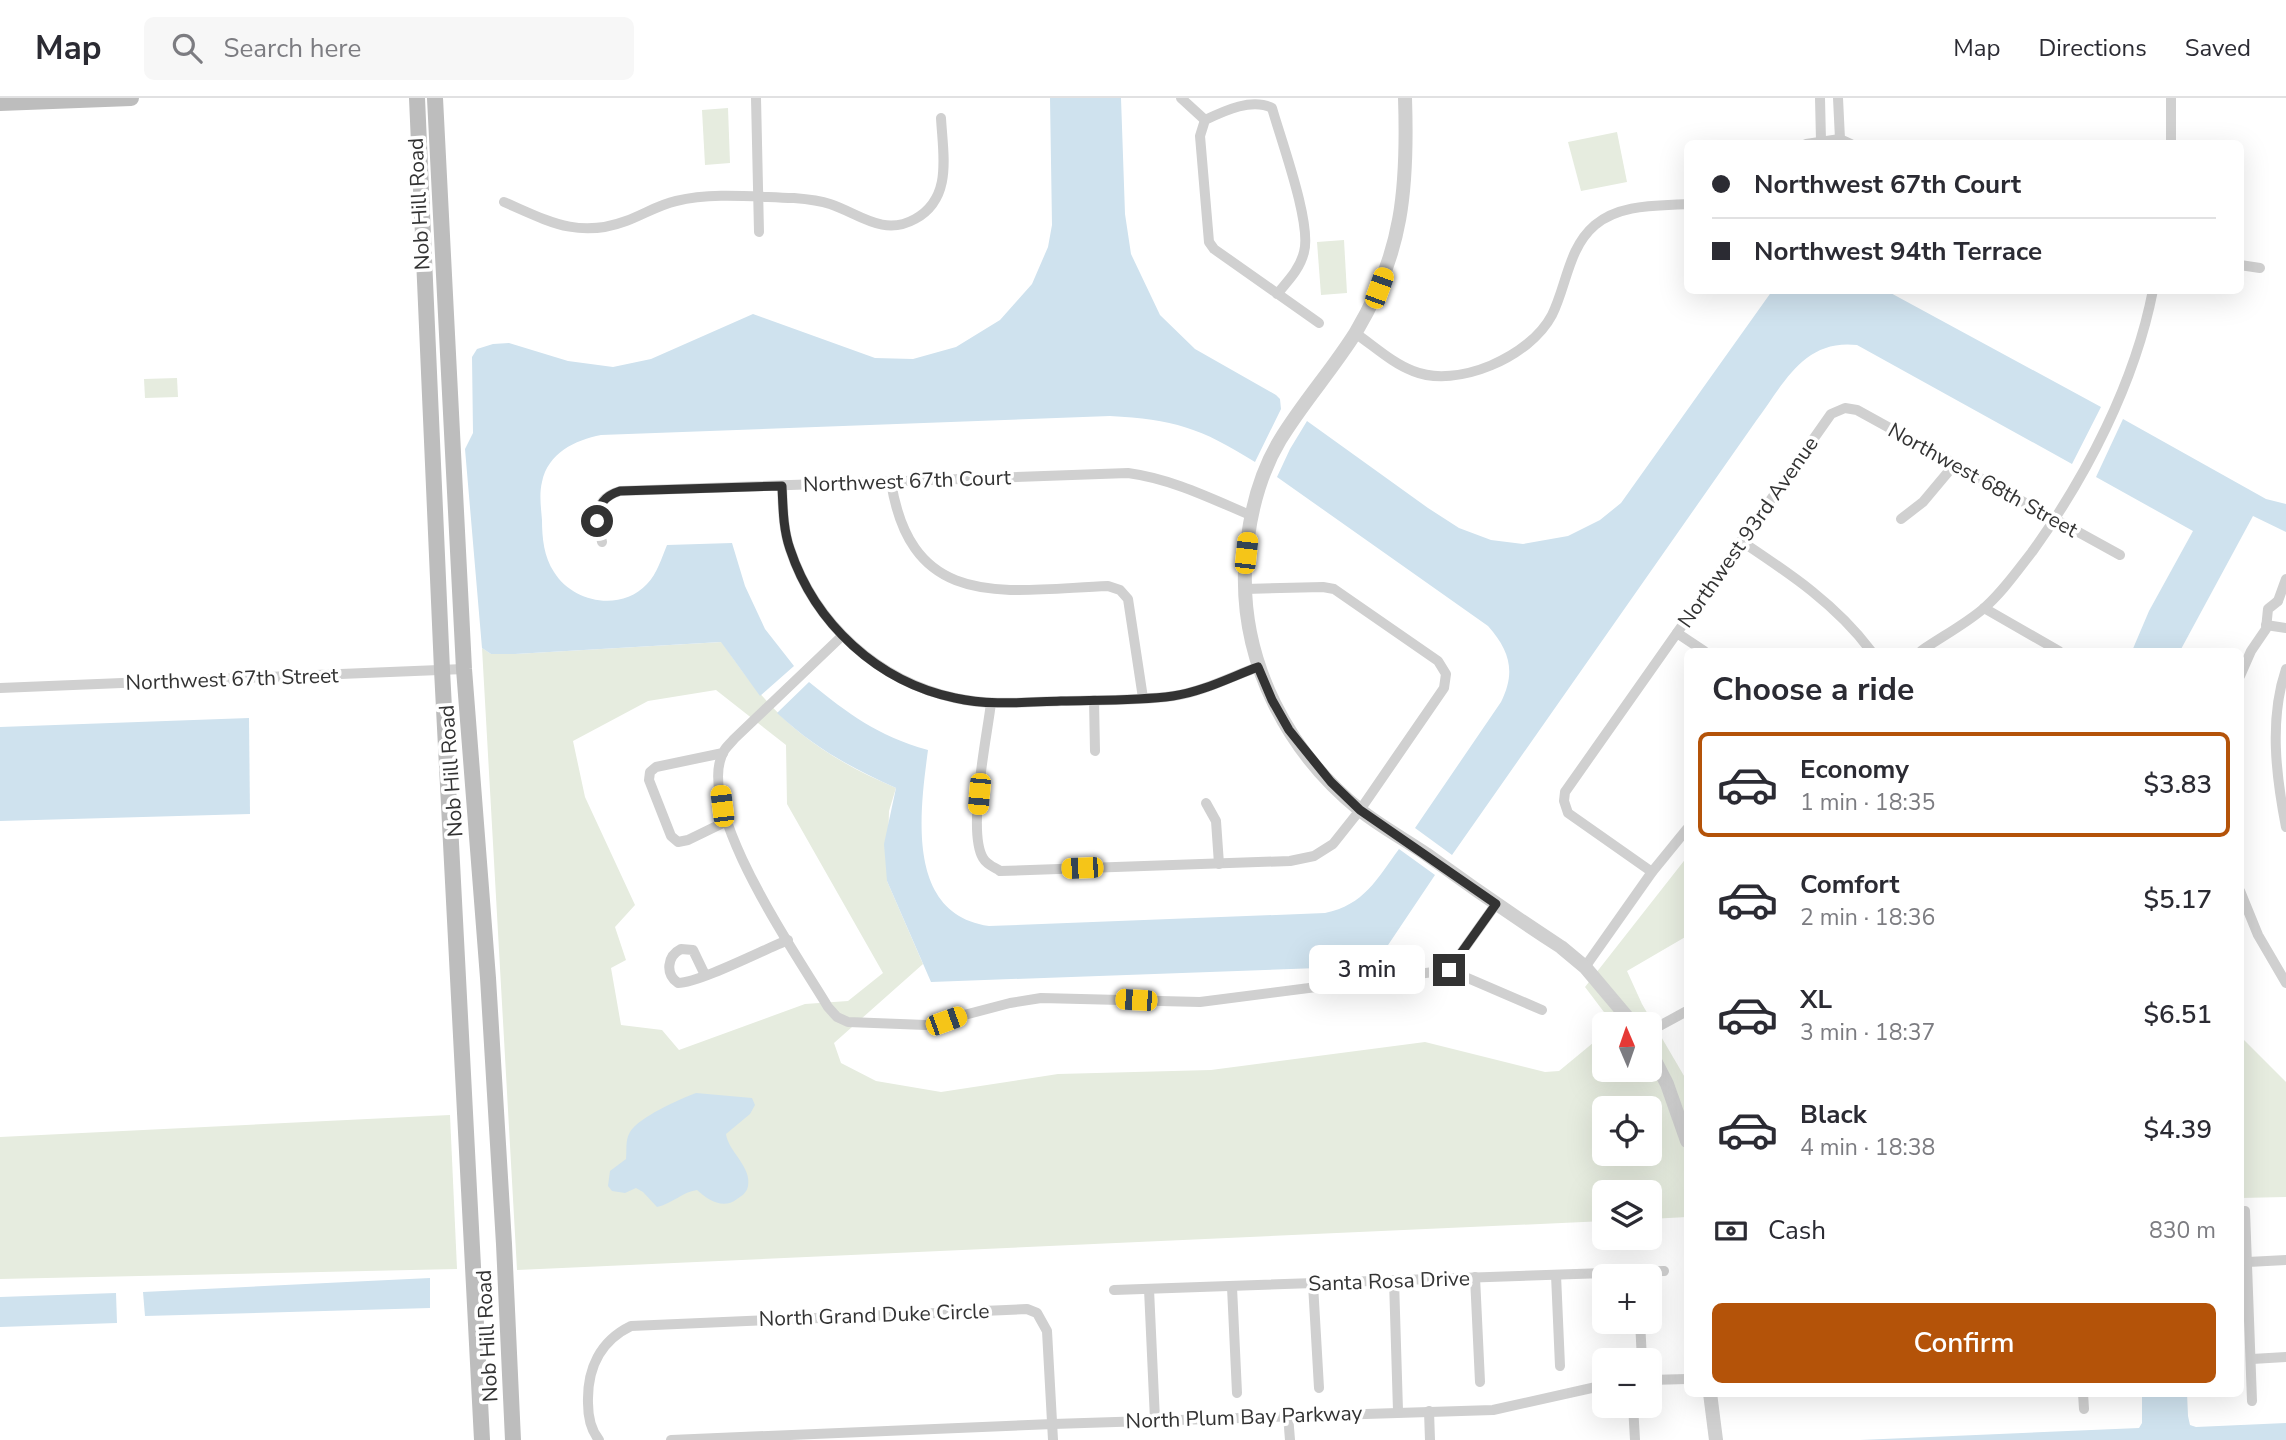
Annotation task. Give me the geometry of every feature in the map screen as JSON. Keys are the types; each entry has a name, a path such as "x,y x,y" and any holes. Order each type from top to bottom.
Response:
{"main road":[{"path":"0,103 131,98"},
{"name":"Nob Hill Road","path":"416,98 442,670 482,1440"},
{"name":"Nob Hill Road","path":"435,98 464,669 488,978 513,1440"}],"street":[{"path":"756,98 759,232"},
{"path":"1181,98 1188,107 1206,120"},
{"path":"1405,98 1407,153 1403,206 1394,248 1379,288 1355,332 1279,442 1263,476 1250,515 1245,589 1248,629 1258,667 1272,700 1289,730 1331,782 1360,810 1561,947 1585,967 1623,1012"},
{"path":"1820,98 1821,140"},
{"path":"1830,140 1840,139 1838,98"},
{"path":"2171,98 2171,140"},
{"path":"1277,293 1298,268 1304,252 1306,226 1272,108 1264,102 1254,100 1206,120 1200,136 1209,242 1214,249 1319,323"},
{"path":"504,202 570,228 590,229 628,220 655,207 696,197 805,199 830,204 869,223 891,226 913,221 930,210 939,195 944,178 941,118"},
{"path":"1355,332 1395,362 1415,372 1461,374 1489,367 1515,354 1551,317 1573,254 1596,224 1614,213 1636,207 1684,204"},
{"path":"2244,266 2260,268"},
{"path":"1925,648 1984,608 2015,574 2055,520 2111,416 2134,358 2152,294"},
{"name":"Northwest 68th Street","path":"1845,408 1857,410 2120,555"},
{"name":"Northwest 93rd Avenue","path":"1652,872 1568,813 1564,801 1565,792 1831,414 1845,408"},
{"path":"1901,519 1923,502 1954,465"},
{"name":"Northwest 67th Court","path":"602,542 597,521 598,511 609,494 620,491 1128,473 1156,477 1178,484 1250,515"},
{"path":"891,482 895,508 912,546 929,564 950,578 979,588 1007,590 1108,586 1120,590 1128,599 1143,698"},
{"path":"782,486 783,520 789,548 819,607 842,636 890,674 919,687 955,698 991,703 1143,698 1173,696 1258,667"},
{"path":"1741,541 1794,576 1831,606 1868,648"},
{"path":"2244,668 2251,651 2262,638 2268,609 2282,602 2286,579"},
{"path":"991,703 977,821 978,841 982,858 988,865 1000,871 1290,861 1314,856 1333,844 1360,810 1444,688 1446,674 1437,661 1334,589 1245,589"},
{"path":"1984,608 2054,648"},
{"path":"2266,625 2286,628"},
{"path":"1677,633 1700,648"},
{"path":"842,636 723,752 719,787 725,822 754,884 828,1007 837,1017 848,1022 904,1026 946,1021 986,1009 1041,998 1200,1002 1449,970 1542,1010"},
{"name":"Northwest 67th Street","path":"0,688 464,669"},
{"path":"2286,669 2278,691 2276,749 2286,827"},
{"path":"1094,700 1095,751"},
{"path":"723,752 656,768 650,772 649,780 671,836 678,842 725,822"},
{"path":"1206,803 1216,821 1219,864"},
{"path":"1585,967 1652,872 1684,833"},
{"path":"2244,901 2258,935 2286,981"},
{"path":"1449,970 1496,904"},
{"path":"705,975 788,940"},
{"path":"1662,1025 1684,1013"},
{"path":"1662,1074 1684,1132"},
{"path":"2245,1211 2248,1262 2245,1319 2252,1359 2252,1401"},
{"path":"2248,1262 2286,1260"},
{"path":"1556,1275 1560,1366"},
{"name":"Santa Rosa Drive","path":"1114,1290 1592,1275"},
{"path":"1475,1277 1480,1382"},
{"path":"1394,1280 1398,1411"},
{"path":"1313,1284 1319,1388"},
{"path":"1232,1287 1237,1393"},
{"path":"1149,1289 1155,1420"},
{"name":"North Grand Duke Circle","path":"599,1440 590,1426 587,1384 596,1358 604,1346 621,1331 641,1324 1027,1310 1037,1313 1047,1331 1053,1440"},
{"path":"2252,1359 2286,1357"},
{"path":"1662,1380 1684,1379"},
{"name":"North Plum Bay Parkway","path":"671,1440 1288,1415 1493,1410 1592,1388"},
{"path":"1707,1440 1709,1397"},
{"path":"1710,1397 1716,1440"},
{"path":"2083,1397 2084,1409"},
{"path":"1429,1411 1430,1440"},
{"path":"1288,1415 1290,1440"},
{"path":"1634,1418 1635,1440"}],"shaded area":[{"path":"728,108 730,163 705,165 702,110"},
{"path":"1617,132 1627,182 1581,191 1568,142"},
{"path":"1344,240 1347,293 1321,295 1317,242"},
{"path":"177,378 178,397 145,398 144,379"},
{"path":"722,642 759,692 797,730 841,761 896,788 889,811 887,881 923,964 834,1043 841,1063 876,1081 941,1092 1058,1074 1211,1070 1425,1042 1545,1072 1559,1071 1592,1044 1592,1082 1662,1082 1662,1038 1684,1076 1684,1217 1662,1218 1662,1180 1592,1180 1592,1222 517,1270 482,648 491,654 515,654","holes":["716,690 786,745 787,804 883,973 848,1001 805,1004 679,1050 662,1030 621,1025 611,968 626,960 615,927 635,905 585,797 573,741 648,701"]},
{"path":"1684,861 1684,938 1627,971 1647,1012 1604,1012 1585,987"},
{"path":"2244,1040 2286,1082 2286,1197 2244,1198"},
{"path":"450,1115 457,1269 0,1279 0,1137"}],"water":[{"path":"1050,98 1121,98 1125,214 1131,254 1160,315 1195,349 1280,399 1281,409 1255,462 1186,427 1110,416 591,437 572,444 556,456 542,482 540,501 544,547 554,572 562,583 585,597 611,601 624,598 636,593 651,580 667,545 732,543 745,586 765,629 794,666 760,696 721,642 515,654 491,654 482,648 465,449 473,433 472,357 477,349 509,343 568,361 613,367 651,359 753,314 875,358 913,359 956,347 1000,320 1032,284 1048,247 1052,225"},
{"path":"1770,294 1893,294 2101,407 2072,464 1857,345 1838,345 1822,349 1809,357 1786,379 1452,855 1415,828 1501,702 1508,681 1506,653 1488,626 1277,477 1290,449 1307,421 1428,508 1459,528 1491,540 1523,544 1568,536 1600,520 1621,503"},
{"path":"2123,419 2266,499 2286,504 2286,532 2253,516 2182,648 2133,648 2149,611 2193,531 2096,477"},
{"path":"809,682 878,731 928,750 922,829 924,856 931,881 943,902 962,917 989,926 1325,913 1350,904 1360,897 1399,849 1435,875 1374,966 931,982 887,881 884,844 896,788 833,756 777,713"},
{"path":"249,718 250,814 0,821 0,727"},
{"path":"696,1093 752,1098 755,1105 750,1114 726,1134 747,1172 748,1186 744,1194 732,1202 721,1204 697,1190 657,1207 636,1188 625,1193 612,1191 608,1186 610,1171 626,1159 627,1139 635,1126 660,1109"},
{"path":"430,1278 430,1308 145,1316 143,1292"},
{"path":"116,1293 117,1323 0,1327 0,1297"},
{"path":"2142,1397 2187,1397 2190,1425 2196,1427 2286,1423 2286,1440 1860,1440 2139,1428 2142,1423"}],"route":[{"path":"597,521 603,500 609,494 620,491 782,486 783,520 789,548 819,607 842,636 890,674 919,687 955,698 991,703 1173,696 1258,667 1289,730 1331,782 1360,810 1496,904 1449,970"}]}
